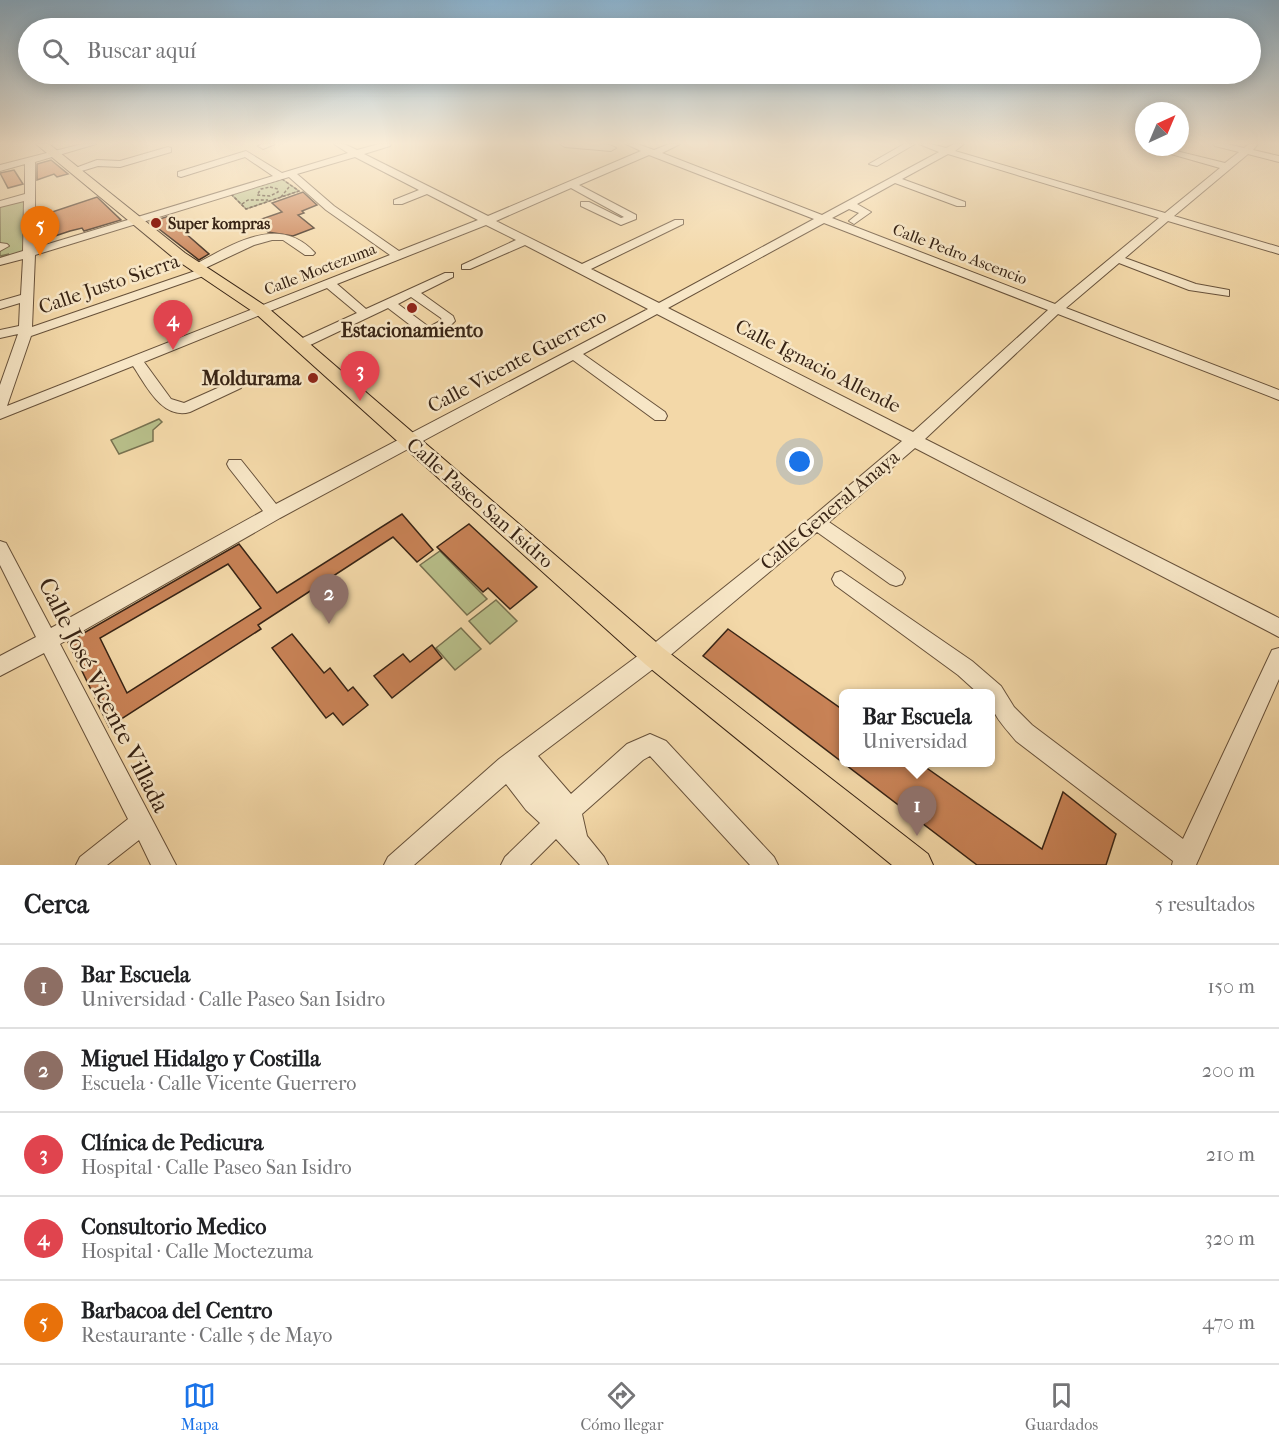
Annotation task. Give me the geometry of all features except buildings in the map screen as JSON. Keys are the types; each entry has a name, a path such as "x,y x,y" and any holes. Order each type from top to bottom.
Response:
{"main road":[{"name":"Calle Paseo San Isidro","path":"92,184 180,256 261,310 654,656 917,865"}],"street":[{"path":"0,405 6,371 25,332 30,184"},
{"path":"0,262 268,184"},
{"path":"295,184 398,256"},
{"name":"Calle Ignacio Allende","path":"417,184 520,242 659,308 1279,628"},
{"name":"Calle Pedro Ascencio","path":"735,184 1279,395"},
{"name":"Calle Vicente Guerrero","path":"0,668 273,513 411,442 882,184"},
{"path":"907,184 961,204"},
{"path":"1059,184 1279,251"},
{"name":"Calle General Anaya","path":"396,865 515,761 654,656 817,523 915,439 1057,309 1207,184"},
{"path":"572,185 632,217 621,222 585,204"},
{"name":"Calle Moctezuma","path":"0,414 572,185"},
{"path":"398,202 428,190"},
{"path":"0,204 30,196"},
{"path":"847,204 866,212 854,221"},
{"path":"580,270 679,222"},
{"name":"Calle Justo Sierra","path":"0,334 25,332 201,270 241,247 266,238 281,236 290,238 309,253"},
{"path":"466,267 520,242"},
{"path":"1118,259 1193,287 1225,293"},
{"path":"301,344 449,275"},
{"path":"328,283 365,314"},
{"path":"389,303 427,331 436,329 449,321 447,316 412,292"},
{"path":"0,305 27,297"},
{"path":"574,354 660,416"},
{"path":"135,360 166,403 173,407 185,408 236,385"},
{"path":"236,464 273,513"},
{"path":"817,523 896,578"},
{"name":"Calle José Vicente Villada","path":"0,548 164,865"},
{"path":"841,579 965,668 989,689"},
{"path":"995,695 1007,714 1024,733 1186,861 1279,657"},
{"path":"513,865 562,817 635,752 650,745 658,749 766,865"},
{"path":"515,761 562,817 576,842 596,865"},
{"path":"88,865 142,823"}],"path":[{"path":"280,198 286,191 287,184"},
{"path":"278,191 286,191"},
{"path":"242,205 247,199 271,201"}],"green space":[{"path":"264,184 290,184 299,191 246,209 231,194"},
{"path":"28,197 32,250 0,260 9,254 0,256 0,205"},
{"path":"159,419 162,422 153,430 153,441 119,454 111,440"},
{"path":"440,551 487,599 467,615 420,565"},
{"path":"496,600 517,621 490,644 469,621"},
{"path":"461,628 481,649 455,670 436,648"}],"place":[{"name":"Super kompras","path":"156,223"},
{"name":"Barbacoa del Centro","path":"40,256"},
{"name":"Estacionamiento","path":"412,308"},
{"name":"Consultorio Medico","path":"173,350"},
{"name":"Moldurama","path":"313,378"},
{"name":"Clínica de Pedicura","path":"360,401"},
{"name":"Miguel Hidalgo y Costilla","path":"329,624"},
{"name":"Bar Escuela","path":"917,836"}]}
